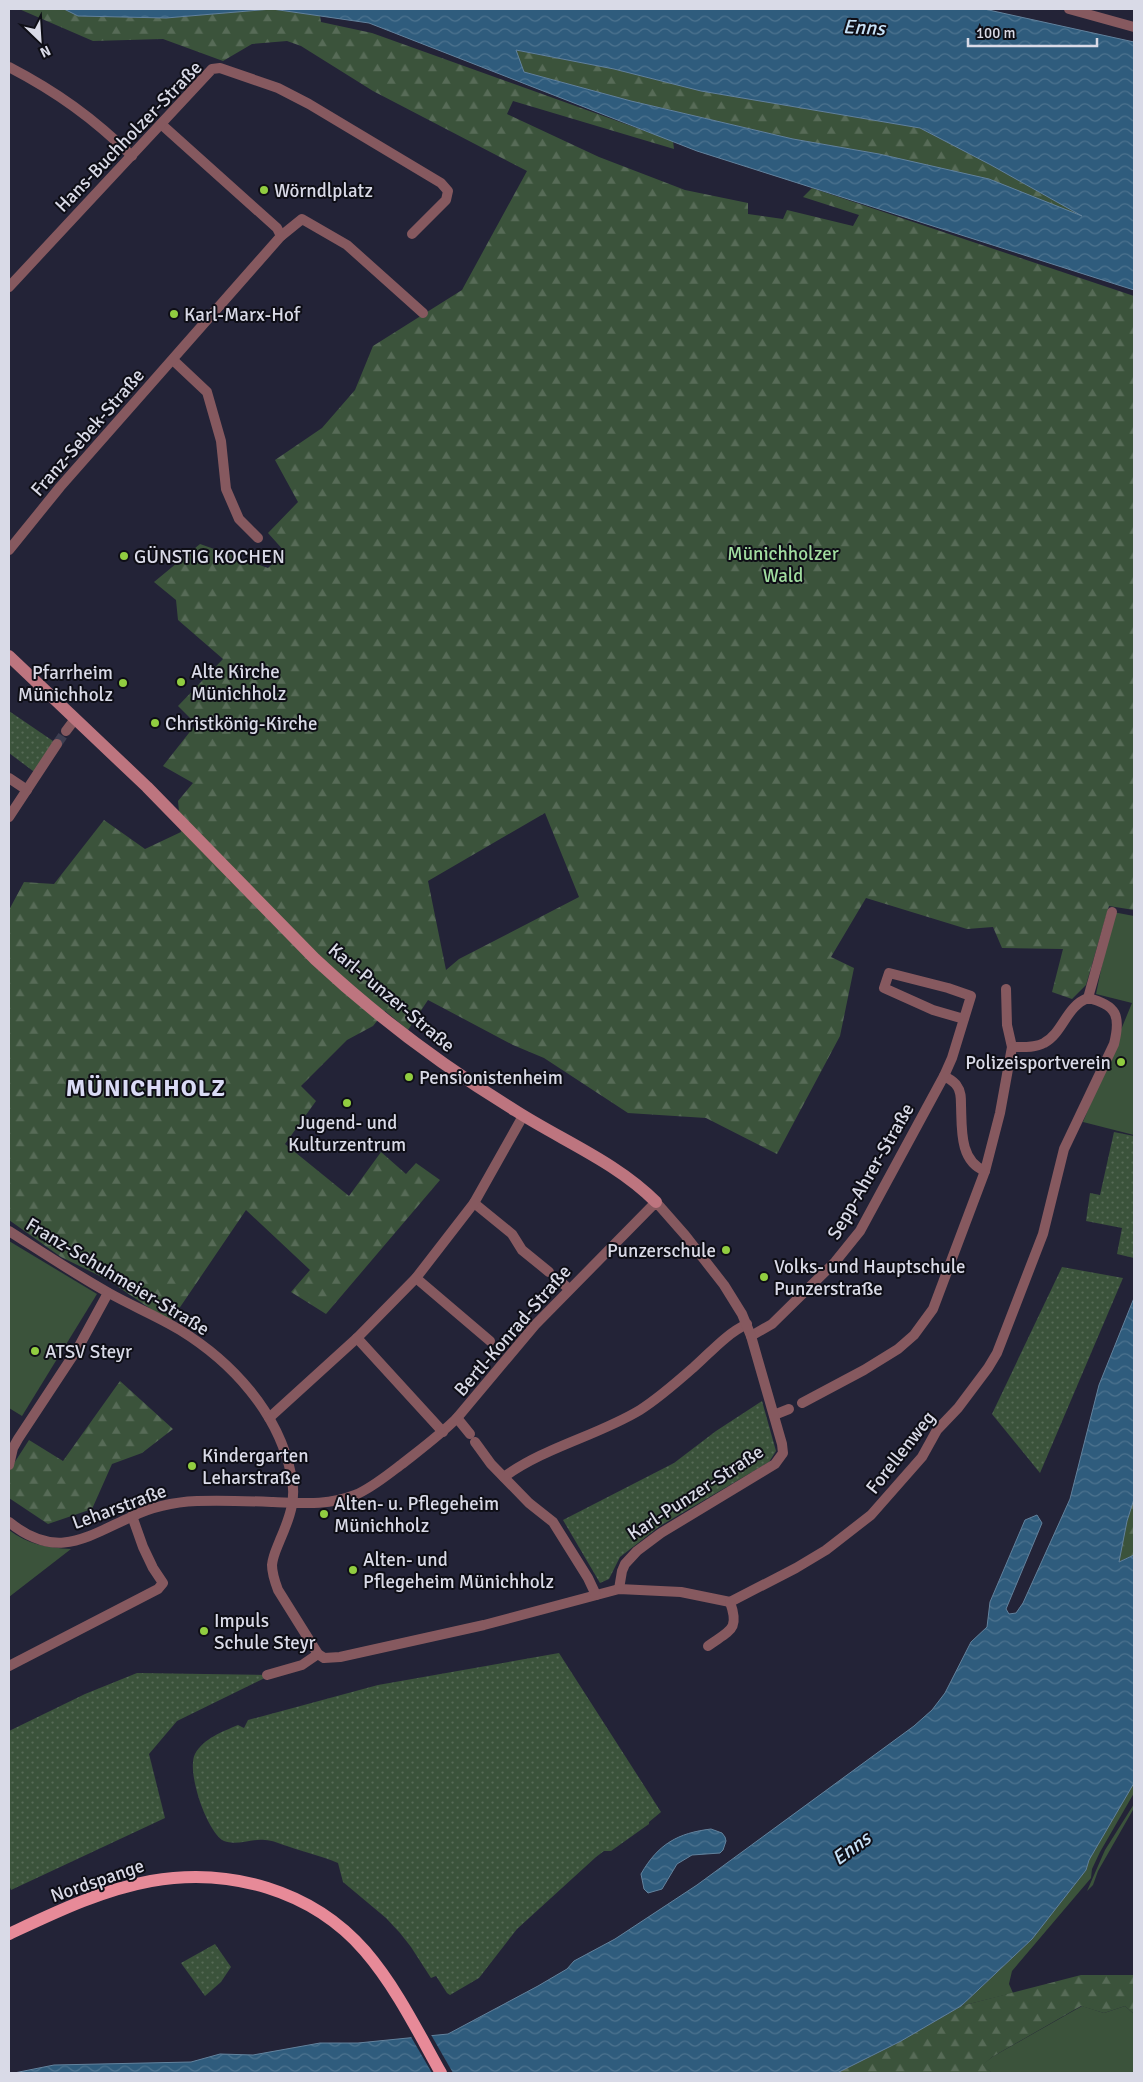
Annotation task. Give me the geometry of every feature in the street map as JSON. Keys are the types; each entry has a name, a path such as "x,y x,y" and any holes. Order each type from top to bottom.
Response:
{"main road":[{"name":"Nordspange","path":"9,1934 120,1888 149,1881 176,1877 225,1878 246,1881 285,1894 327,1917 364,1950 396,1994 442,2073"}],"street":[{"path":"1069,9 1134,27"},
{"path":"9,68 78,108 132,156"},
{"name":"Hans-Buchholzer-Straße","path":"9,287 212,69 220,68 278,88 310,104 441,183 448,191 446,200 412,234"},
{"path":"161,124 277,228 281,236"},
{"name":"Franz-Sebek-Straße","path":"9,550 46,504 281,236 302,220 347,245 422,313"},
{"path":"172,360 207,392 221,441 226,488 239,518 258,538"},
{"name":"Karl-Punzer-Straße","path":"9,656 147,786 315,959 340,982 443,1065 523,1116 630,1178 656,1202 682,1231 736,1303 751,1336 783,1453 776,1464 661,1533 637,1551 625,1564 619,1589"},
{"path":"66,731 74,719"},
{"path":"9,817 57,744"},
{"path":"9,778 27,790"},
{"path":"1012,1048 1044,1043 1076,1005 1088,998 1112,912"},
{"name":"Sepp-Ahrer-Straße","path":"751,1336 772,1324 835,1262 860,1231 952,1058 964,1019 971,996 889,973 884,988 933,1010 964,1019"},
{"path":"802,1403 864,1370 898,1348 924,1323 940,1291 985,1171 1000,1113 1012,1048 1007,1026 1006,989"},
{"name":"Forellenweg","path":"730,1602 796,1568 826,1550 845,1537 882,1504 922,1457 941,1425 958,1408 997,1353 1044,1234 1064,1149 1103,1068 1117,1030 1118,1019 1115,1012 1099,1001 1088,998"},
{"path":"944,1076 953,1081 960,1092 967,1158 976,1168 985,1171"},
{"path":"269,1418 357,1338 416,1278 474,1202 523,1116"},
{"path":"474,1202 512,1234 522,1250 549,1272"},
{"name":"Bertl-Konrad-Straße","path":"388,1475 443,1432 457,1418 535,1325 656,1202"},
{"name":"Franz-Schuhmeier-Straße","path":"9,1231 108,1293 179,1329 197,1341 252,1392 269,1418 286,1455 291,1472 293,1503 290,1519 273,1556 274,1579 278,1590 318,1654"},
{"path":"416,1278 490,1341"},
{"path":"560,1281 569,1289"},
{"path":"9,1465 18,1439 78,1348 108,1293"},
{"path":"504,1477 520,1466 599,1432 641,1409 675,1384 731,1332 747,1324"},
{"path":"357,1338 443,1432"},
{"path":"500,1350 509,1357"},
{"path":"774,1415 788,1409"},
{"path":"457,1418 487,1460 529,1503 553,1522 588,1578 596,1595"},
{"name":"Leharstraße","path":"9,1522 29,1535 59,1543 86,1539 132,1516 158,1507 196,1501 328,1503 366,1490 388,1475"},
{"path":"9,1666 158,1589 163,1583 143,1547 132,1516"},
{"path":"268,1675 302,1665 318,1654 324,1658 340,1657 492,1623 619,1589 695,1594 730,1602 735,1617 734,1624 730,1631 708,1646"}],"green space":[{"name":"Münichholzer Wald","path":"19,9 64,9 78,16 166,18 272,9 320,16 321,22 372,33 673,141 674,149 513,101 507,114 599,157 685,190 748,203 748,214 783,219 787,210 853,226 859,215 803,197 812,188 1134,296 1134,910 1109,906 1086,985 1072,999 1052,992 1063,949 1002,948 993,927 967,929 866,898 831,957 854,968 840,1036 777,1154 706,1118 628,1113 544,1058 513,1045 428,1000 408,1030 385,1011 373,1026 347,1040 301,1086 316,1101 285,1144 349,1196 381,1152 406,1174 416,1163 440,1180 326,1314 291,1292 310,1270 246,1210 170,1322 108,1280 61,1257 9,1220 9,910 24,882 54,884 104,820 145,849 181,832 178,801 193,783 163,766 196,724 178,706 223,659 178,620 176,600 154,582 200,544 268,568 285,552 268,533 298,502 275,460 322,428 355,390 373,346 462,290 527,171 373,91 301,46 287,41 252,44 223,61 163,39 93,41","holes":["545,813 579,897 459,959 446,970 428,881"]},
{"path":"515,50 614,69 701,91 920,128 1087,219 879,154 793,139 631,101 524,72"},
{"path":"9,711 53,741 37,774 9,753"},
{"name":"Polizeisportverein","path":"1113,912 1134,916 1134,1135 1083,1122 1132,1003 1096,994"},
{"path":"1114,1132 1134,1136 1134,1258 1117,1254 1122,1228 1086,1221 1090,1193 1100,1195"},
{"name":"ATSV Steyr","path":"9,1241 97,1294 22,1416 9,1408"},
{"path":"1062,1267 1123,1278 1040,1473 992,1414"},
{"path":"120,1381 173,1429 142,1453 112,1464 92,1509 48,1524 9,1498 9,1471 29,1440 63,1461"},
{"path":"762,1401 776,1451 769,1462 660,1526 620,1557 609,1579 600,1583 563,1520 674,1463 716,1431"},
{"path":"1134,1499 1134,1555 1118,1562 1127,1521"},
{"path":"9,1530 23,1539 38,1544 54,1548 71,1549 9,1597"},
{"path":"559,1653 661,1812 649,1824 611,1851 604,1851 596,1857 517,1929 479,1978 450,1995 436,1976 431,1978 411,1947 386,1918 343,1882 338,1863 270,1841 260,1840 234,1843 224,1841 218,1836 205,1814 193,1774 195,1754 208,1740 238,1725 244,1728 248,1720 378,1685"},
{"path":"137,1673 271,1675 177,1721 149,1754 165,1818 11,1890 9,1885 9,1731 85,1694"},
{"path":"1134,1783 1134,1793 1100,1852 1092,1869 1091,1878 1012,1971 1009,1984 1013,1993 961,2006 1032,1939 1086,1870 1089,1860"},
{"path":"1134,1804 1134,1808 1098,1871 1093,1885 1087,1891 1105,1850"},
{"path":"215,1944 231,1967 221,1982 205,1996 181,1963"},
{"path":"1081,1975 1134,1975 1134,2014 1125,2006 1104,2013 1081,2006 992,2057 983,2065 992,2073 837,2073 901,2041 961,2006"},
{"path":"1082,2006 1104,2013 1125,2006 1134,2014 1134,2073 992,2073 982,2065 992,2057"}],"water":[{"path":"64,9 272,9 166,18 78,16"},
{"name":"Enns","path":"272,9 984,9 1134,42 1134,290 697,151 369,23","holes":["516,50 614,69 701,91 920,128 1082,216 989,179 879,154 793,139 631,101 524,72"]},
{"name":"Enns","path":"1134,1298 1134,1499 1127,1521 1119,1562 1134,1555 1134,1783 1089,1860 1086,1870 1032,1939 961,2006 901,2041 837,2073 14,2073 54,2065 191,2062 220,2054 253,2055 320,2043 358,2043 448,2034 567,1969 574,1961 615,1939 697,1885 914,1726 932,1710 945,1693 971,1642 987,1627 990,1602 1025,1520 1037,1515 1042,1523 1006,1609 1009,1614 1016,1613 1023,1603 1070,1499 1099,1385"},
{"path":"711,1829 722,1833 725,1837 726,1841 720,1853 692,1855 677,1864 662,1889 648,1893 644,1889 641,1874 654,1855 679,1837"}],"pier":[{"path":"430,2033 453,2073 432,2073 410,2035"}],"tunnel":[{"path":"57,744 66,731"}],"place":[{"name":"Wörndlplatz","path":"264,190"},
{"name":"Karl-Marx-Hof","path":"174,314"},
{"name":"GÜNSTIG KOCHEN","path":"124,556"},
{"name":"Alte Kirche Münichholz","path":"181,682"},
{"name":"Pfarrheim Münichholz","path":"123,683"},
{"name":"Christkönig-Kirche","path":"155,723"},
{"name":"Polizeisportverein","path":"1121,1062"},
{"name":"Pensionistenheim","path":"409,1077"},
{"name":"Jugend- und Kulturzentrum","path":"347,1103"},
{"name":"Punzerschule","path":"726,1250"},
{"name":"Volks- und Hauptschule Punzerstraße","path":"764,1277"},
{"name":"ATSV Steyr","path":"35,1351"},
{"name":"Kindergarten Leharstraße","path":"192,1466"},
{"name":"Alten- u. Pflegeheim Münichholz","path":"324,1514"},
{"name":"Alten- und Pflegeheim Münichholz","path":"353,1570"},
{"name":"Impuls Schule Steyr","path":"204,1631"}],"district":[{"name":"MÜNICHHOLZ","path":"146,1088"}]}
